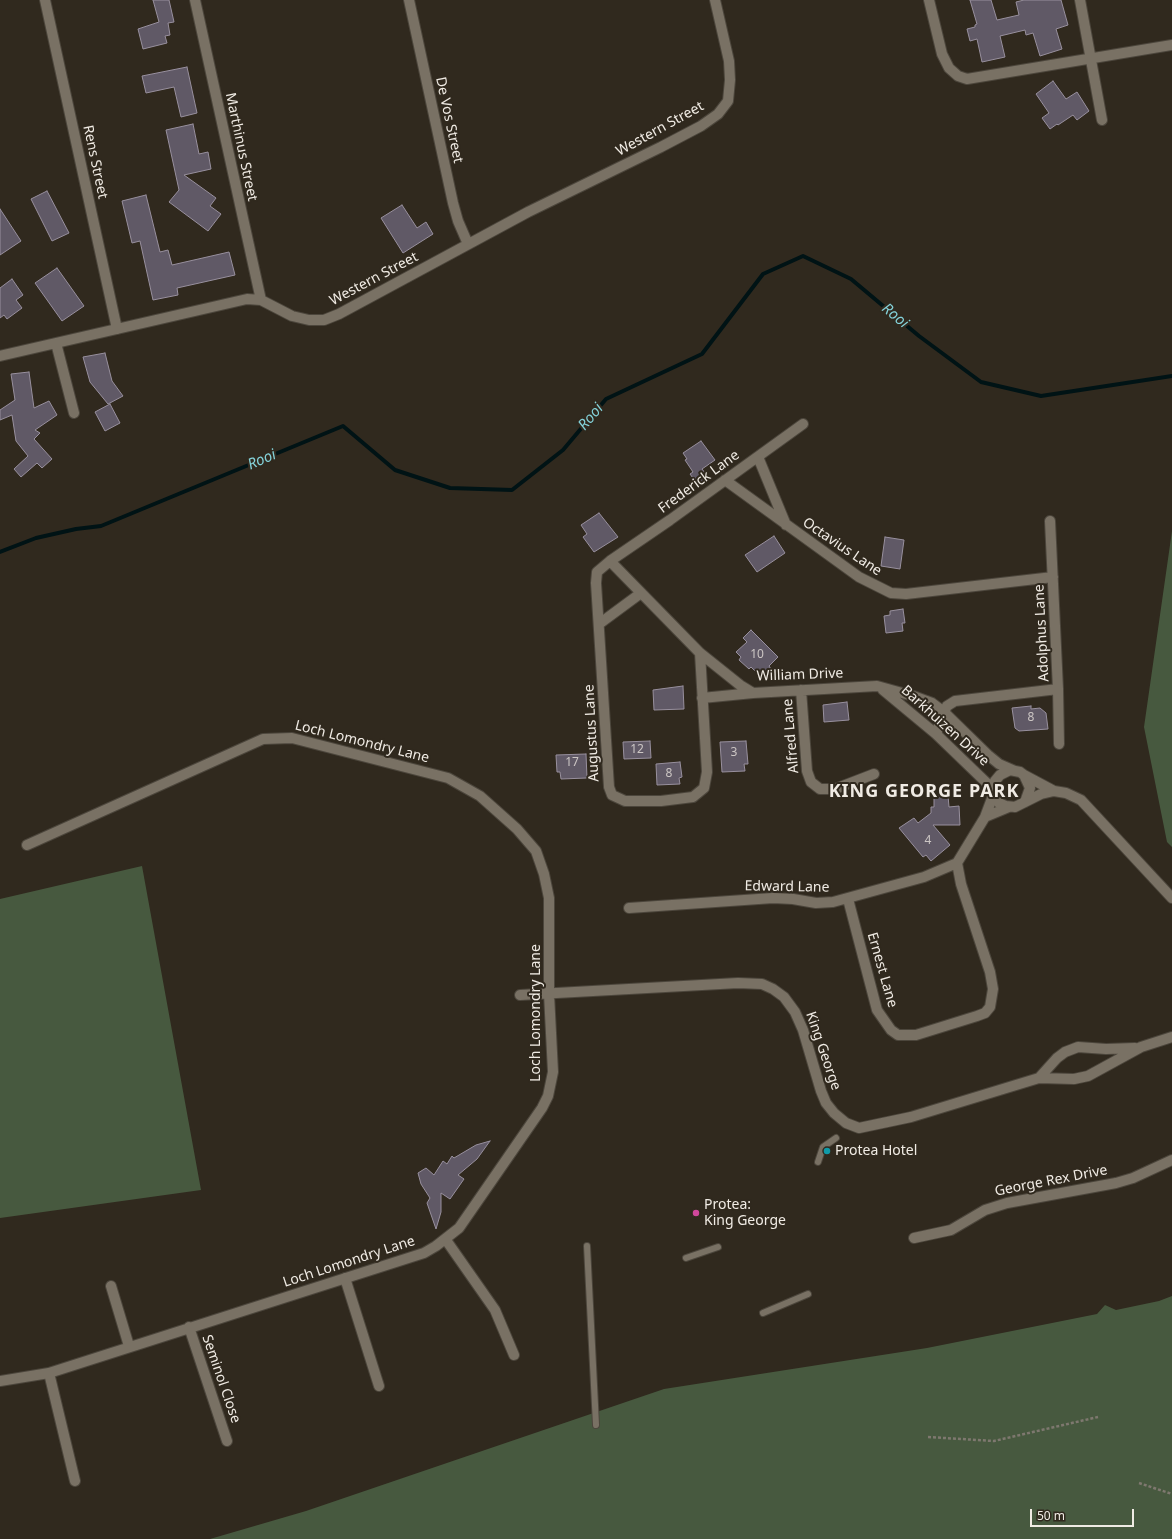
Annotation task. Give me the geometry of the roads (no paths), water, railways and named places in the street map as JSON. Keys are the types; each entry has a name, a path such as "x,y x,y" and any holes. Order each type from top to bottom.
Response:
{"street":[{"name":"Rens Street","path":"45,0 117,329"},
{"name":"Marthinus Street","path":"195,0 261,300"},
{"name":"De Vos Street","path":"408,0 453,203 458,221 468,244"},
{"name":"Western Street","path":"0,356 247,298 261,300 292,316 309,320 324,320 339,314 468,244 701,126 718,114 728,101 731,90 729,61 715,0"},
{"path":"929,0 942,54 949,68 958,76 967,78 1172,45"},
{"path":"1080,0 1092,57 1102,120"},
{"path":"56,344 74,413"},
{"name":"Frederick Lane","path":"610,561 670,520 803,424"},
{"path":"758,457 786,526"},
{"name":"Octavius Lane","path":"725,480 786,526 859,577 891,593 906,594 1053,577"},
{"name":"Adolphus Lane","path":"1050,521 1058,689 1059,744"},
{"name":"William Drive","path":"610,561 700,652 752,692 877,686 924,700 944,712 999,764 1015,771"},
{"name":"Augustus Lane","path":"610,561 597,572 596,575 608,787 612,795 625,801 661,801 693,797 704,788 707,772 700,652"},
{"path":"599,624 642,593"},
{"name":"Barkhuizen Drive","path":"877,686 899,701 936,734 993,791"},
{"path":"936,734 944,712 951,703 959,699 1058,689"},
{"name":"Alfred Lane","path":"801,690 807,771 811,782 820,789 835,789 874,774"},
{"path":"702,698 752,692"},
{"name":"Loch Lomondry Lane","path":"0,1381 49,1373 129,1346 424,1253 446,1240 459,1228 470,1214 542,1108 548,1096 553,1072 549,994 549,898 544,874 536,851 517,829 480,796 448,778 292,738 262,739 26,845"},
{"path":"957,863 985,817 995,781 1006,771 1015,771 1054,791 1066,793 1081,800 1172,898"},
{"path":"1024,776 1030,788 1025,802"},
{"path":"993,791 999,802 1010,807"},
{"path":"985,817 1010,807 1015,807 1041,794 1054,791"},
{"name":"Ernest Lane","path":"848,899 877,1010 891,1030 898,1035 916,1035 977,1016 985,1013 990,1007 992,989 990,972 961,884 957,863"},
{"name":"Edward Lane","path":"629,908 773,898 793,899 816,904 848,899 924,877 957,863"},
{"name":"King George","path":"520,995 738,983 762,984 773,989 784,997 795,1012 803,1030 820,1091 826,1103 834,1113 846,1123 859,1128 911,1117 1039,1078 1074,1079 1088,1076 1141,1047 1172,1037"},
{"name":"King George","path":"1039,1078 1057,1058 1065,1052 1078,1047 1106,1049 1141,1047"},
{"name":"George Rex Drive","path":"914,1238 951,1230 985,1210 1007,1203 1116,1183 1133,1178 1172,1160"},
{"path":"446,1240 495,1310 514,1355"},
{"path":"345,1278 379,1386"},
{"path":"111,1286 129,1346"},
{"name":"Seminol Close","path":"189,1327 227,1441"},
{"path":"49,1373 75,1481"}],"lane":[{"path":"818,1162 823,1147 836,1138"},
{"path":"587,1246 596,1425"},
{"path":"686,1258 718,1247"},
{"path":"764,1313 808,1294"}],"waterway":[{"name":"Rooi","path":"0,552 36,538 76,529 101,526 343,426 395,470 450,488 512,490 563,450 606,399 702,354 763,274 803,256 851,279 919,336 981,382 1041,396 1172,376"}],"place":[{"name":"Protea Hotel","path":"827,1151"},
{"name":"Protea: King George","path":"696,1213"}],"district":[{"name":"KING GEORGE PARK","path":"924,792"}]}
